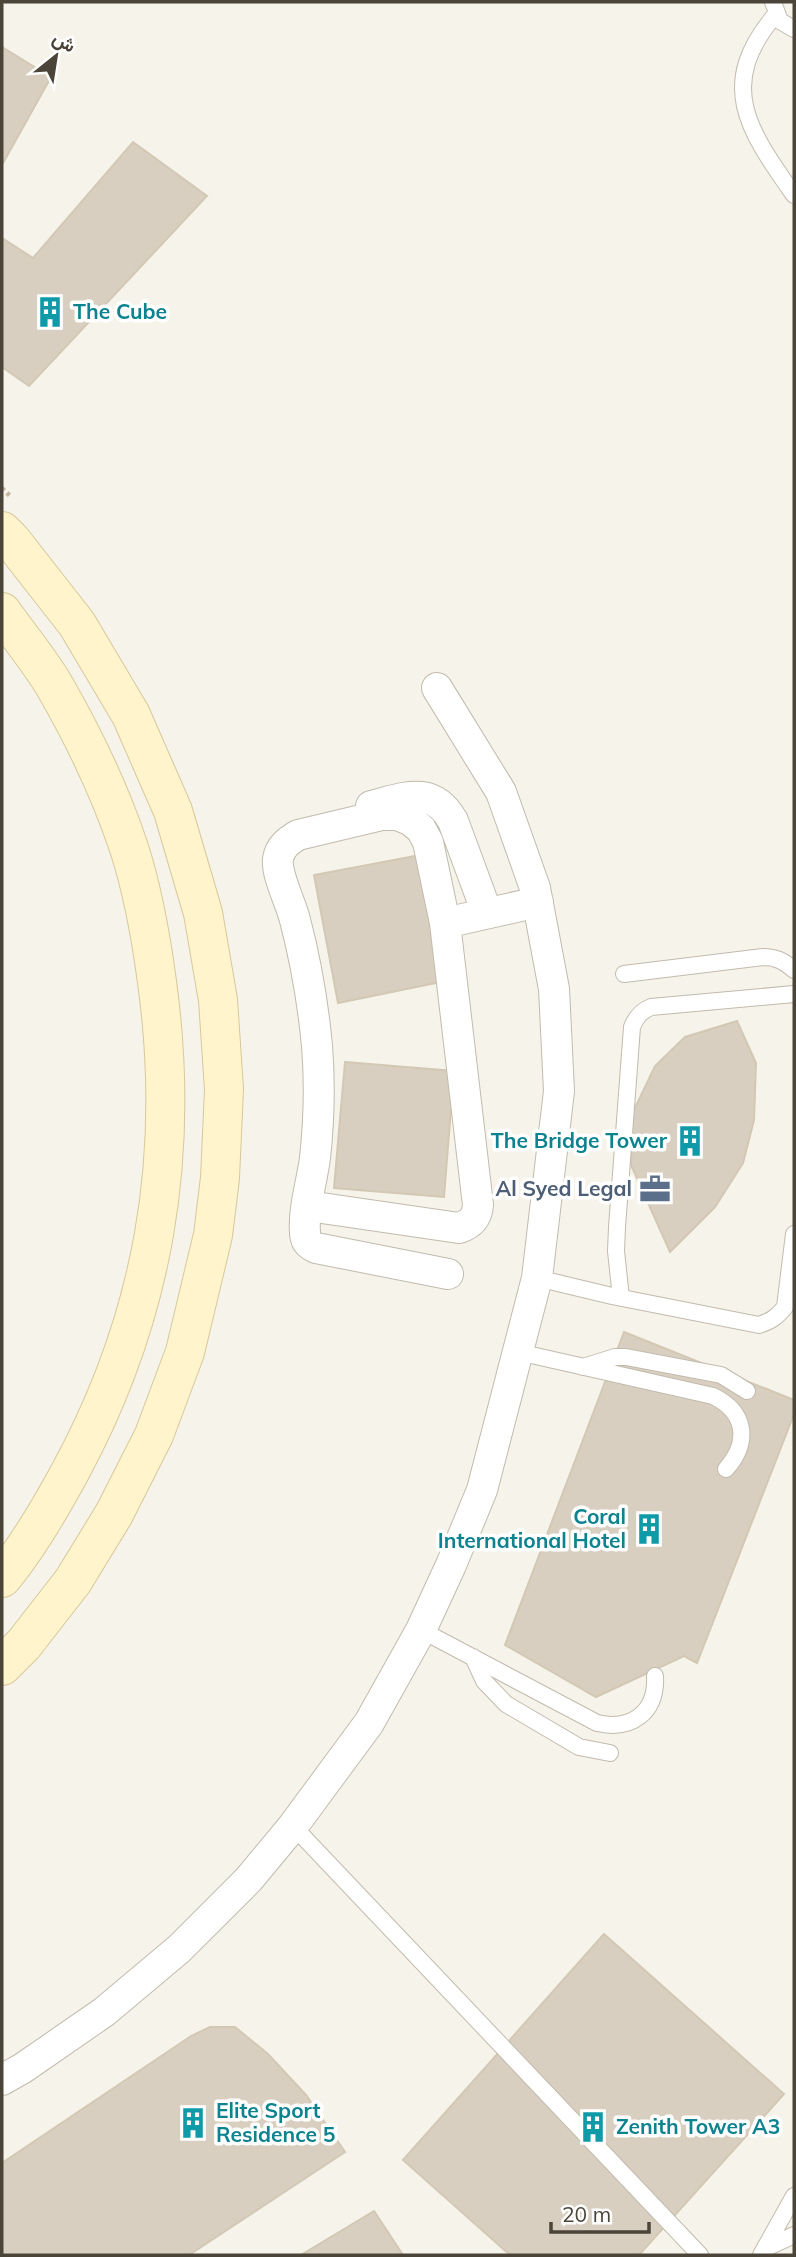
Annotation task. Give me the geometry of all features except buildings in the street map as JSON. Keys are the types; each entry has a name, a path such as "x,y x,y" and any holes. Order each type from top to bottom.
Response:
{"street":[{"path":"2,531 77,624 131,715 173,811 203,913 218,1000 224,1089 220,1178 213,1235 185,1352 158,1423 114,1514 73,1581 2,1666"},
{"path":"2,612 53,683 72,718 96,764 130,849 151,938 163,1021 167,1105 162,1190 156,1226 147,1273 123,1355 91,1433 52,1505 2,1578"},
{"path":"2,2080 104,2012 179,1949 249,1879 293,1826 369,1723 421,1630 482,1490 537,1278 559,1091 554,989 535,888 501,792 437,688"},
{"path":"319,819 418,796 439,803 453,821 487,914"},
{"path":"308,1206 458,1228 473,1220 477,1213 445,923 428,842 421,830 410,820 397,815 382,815 298,835 282,848 278,858 306,963 318,1060 315,1157 304,1233 310,1245 316,1248 448,1274"},
{"path":"445,923 538,902"}],"lane":[{"path":"774,8 780,22 794,29"},
{"path":"774,8 748,59 743,92 744,109 762,148 794,195"},
{"path":"624,974 763,957 775,957 794,970"},
{"path":"621,1297 616,1251 617,1227 632,1027 635,1020 651,1007 794,994"},
{"path":"537,1278 759,1325 769,1322 785,1307 794,1234"},
{"path":"518,1352 699,1393 724,1402 740,1423 742,1435 735,1460 726,1469"},
{"path":"582,1367 615,1357 626,1357 721,1375 747,1391"},
{"path":"421,1630 597,1723 610,1726 623,1725 645,1712 656,1689 655,1676"},
{"path":"473,1657 484,1681 506,1703 579,1747 610,1753"},
{"path":"293,1826 700,2255"},
{"path":"764,2251 794,2196"},
{"path":"764,2251 794,2235"}],"place":[{"name":"The Cube","path":"50,312"},
{"name":"The Bridge Tower","path":"690,1141"},
{"name":"Al Syed Legal","path":"655,1189"},
{"name":"Coral International Hotel","path":"649,1529"},
{"name":"Elite Sport Residence 5","path":"193,2123"},
{"name":"Zenith Tower A3","path":"593,2127"}]}
